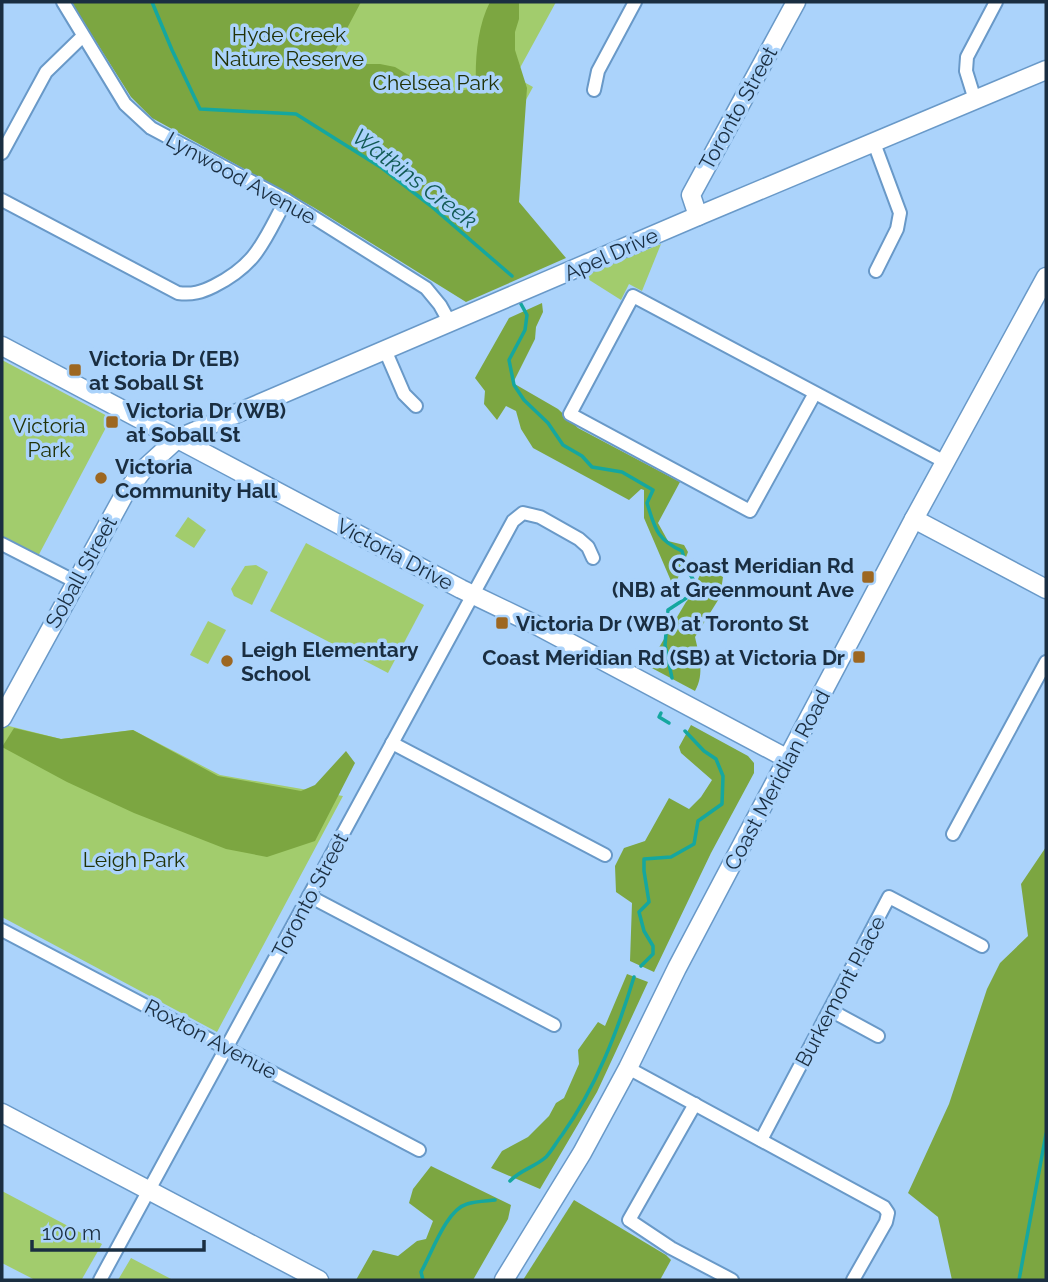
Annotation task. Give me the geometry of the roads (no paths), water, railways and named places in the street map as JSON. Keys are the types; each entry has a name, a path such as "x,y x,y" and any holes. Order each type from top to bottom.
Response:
{"street":[{"name":"Lynwood Avenue","path":"63,2 125,104 142,121 161,134 286,200 426,288 450,323"},
{"path":"594,90 598,71 635,2"},
{"name":"Toronto Street","path":"698,216 691,195 796,2"},
{"path":"975,100 966,71 967,57 996,2"},
{"path":"2,153 46,72 83,36"},
{"name":"Apel Drive","path":"177,439 1046,70"},
{"path":"874,143 900,213 897,229 876,271"},
{"path":"2,200 178,293 189,294 201,292 226,280 246,266 261,247 286,200"},
{"name":"Coast Meridian Road","path":"504,1280 582,1153 628,1068 677,968 914,519 1046,277"},
{"path":"815,393 750,511 570,414 633,296 945,461"},
{"name":"Victoria Drive","path":"2,346 788,759"},
{"path":"385,350 404,394 416,406"},
{"name":"Soball Street","path":"2,718 131,485 143,470 177,439"},
{"name":"Toronto Street","path":"100,1280 512,524 523,513 540,517 579,539 588,547 593,558"},
{"path":"914,519 1046,589"},
{"path":"2,544 76,582"},
{"path":"953,834 1046,662"},
{"path":"392,743 605,855"},
{"path":"309,896 554,1025"},
{"name":"Burkemont Place","path":"761,1140 889,897 982,946"},
{"name":"Roxton Avenue","path":"2,930 419,1150"},
{"path":"830,1010 878,1036"},
{"path":"628,1068 878,1203 888,1213 886,1222 853,1280"},
{"path":"695,1104 629,1220 677,1251 732,1280"},
{"path":"2,1113 319,1280"}],"waterway":[{"name":"Watkins Creek","path":"152,2 200,109 296,114 382,168 512,276"},
{"name":"Watkins Creek","path":"521,304 527,315 525,330 509,360 514,385 524,400 548,423 563,445 582,456 592,467 622,472 653,490 647,503 655,526 667,542 682,551 687,569 697,586 694,593 668,610 665,645 672,678"},
{"name":"Watkins Creek","path":"661,713 659,717 669,723"},
{"name":"Watkins Creek","path":"641,966 653,954 653,946 644,931 639,912 649,902 644,859 671,857 694,844 698,821 722,804 723,776 716,759 704,751 685,731"},
{"name":"Watkins Creek","path":"510,1181 546,1157 574,1117 604,1059 634,977"},
{"path":"1019,1280 1046,1134"},
{"name":"Watkins Creek","path":"423,1280 421,1272 452,1214 467,1204 495,1200"}],"place":[{"name":"Victoria Dr (EB) at Soball St","path":"75,370"},
{"name":"Victoria Dr (WB) at Soball St","path":"112,422"},
{"name":"Victoria Community Hall","path":"101,478"},
{"name":"Coast Meridian Rd (NB) at Greenmount Ave","path":"868,577"},
{"name":"Victoria Dr (WB) at Toronto St","path":"502,623"},
{"name":"Coast Meridian Rd (SB) at Victoria Dr","path":"859,657"},
{"name":"Leigh Elementary School","path":"227,661"}],"park label":[{"name":"Hyde Creek Nature Reserve","path":"289,46"},
{"name":"Chelsea Park","path":"436,82"},
{"name":"Victoria Park","path":"49,437"},
{"name":"Leigh Park","path":"134,859"}]}
